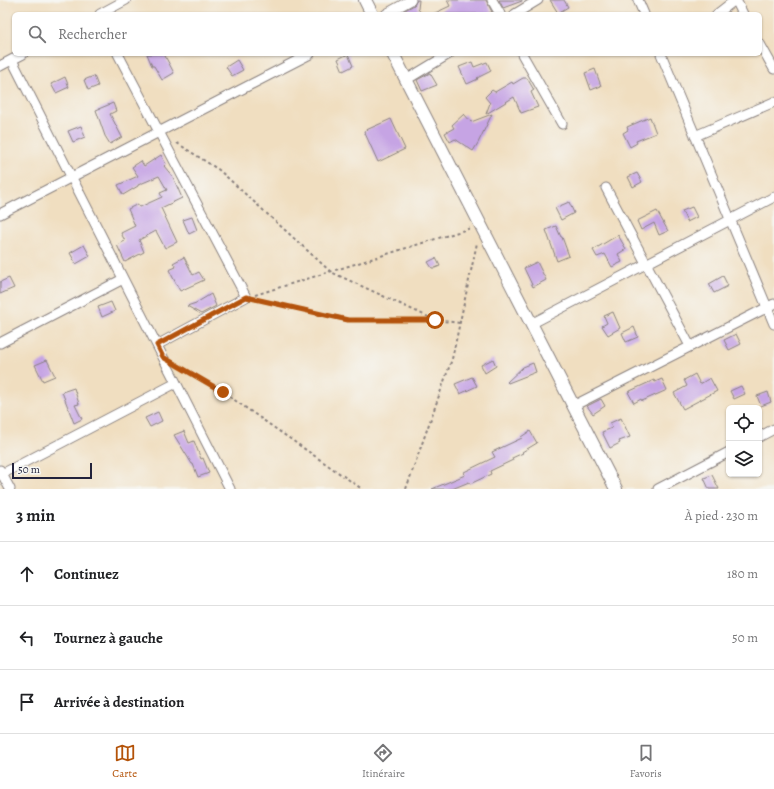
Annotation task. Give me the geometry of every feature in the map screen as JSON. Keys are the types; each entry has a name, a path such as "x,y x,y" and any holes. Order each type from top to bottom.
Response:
{"street":[{"path":"104,12 126,0"},
{"path":"365,0 371,12"},
{"path":"390,12 411,0"},
{"path":"492,0 499,12"},
{"path":"518,12 538,0"},
{"path":"638,0 643,12"},
{"path":"720,12 735,0 743,12"},
{"path":"762,48 774,69"},
{"path":"0,66 19,56"},
{"path":"119,56 246,297 157,345"},
{"path":"0,214 306,56"},
{"path":"394,56 616,489"},
{"path":"406,80 446,56"},
{"path":"523,56 562,124"},
{"path":"663,56 730,219 771,305 774,324"},
{"path":"12,60 230,489"},
{"path":"695,136 774,102"},
{"path":"606,188 690,346"},
{"path":"531,324 774,196"},
{"path":"0,343 123,278"},
{"path":"573,406 771,305"},
{"path":"10,489 1,473 176,383"},
{"path":"762,435 774,429"},
{"path":"658,489 726,454"}],"path":[{"path":"159,132 219,170 331,272 435,320"},
{"path":"246,297 480,225 452,360 406,489"},
{"path":"246,297 348,320 435,320 460,323"},
{"path":"163,357 223,392 362,489"}],"building":[{"path":"417,0 419,0 418,9 420,12 402,12 414,5"},
{"path":"447,0 486,0 492,12 437,12 450,6"},
{"path":"499,0 522,0 522,1 503,8"},
{"path":"550,0 564,0 568,7 557,12"},
{"path":"148,56 165,56 174,73 162,80 154,66 152,66"},
{"path":"344,56 349,56 353,66 343,71 338,59"},
{"path":"237,60 243,70 232,76 226,67"},
{"path":"472,62 474,67 487,62 491,71 467,84 459,67"},
{"path":"595,69 601,86 591,90 585,73"},
{"path":"430,73 437,85 422,91 417,80"},
{"path":"94,76 98,86 88,90 84,80"},
{"path":"65,77 69,87 56,93 51,84"},
{"path":"523,78 527,78 534,90 531,92 538,107 521,113 514,97 486,114 490,103 485,97 492,90 495,92 512,82 513,84"},
{"path":"113,103 116,111 110,114 122,137 110,144 105,136 96,110"},
{"path":"464,114 471,122 492,114 473,151 455,139 450,142 445,133 454,128 452,125"},
{"path":"650,117 656,133 636,141 637,143 630,147 623,133 628,130 627,127"},
{"path":"391,119 405,149 378,162 364,131"},
{"path":"81,126 85,137 73,142 68,131"},
{"path":"161,155 166,164 164,166 173,177 182,198 161,208 177,242 165,248 156,231 139,240 144,252 125,262 117,245 125,241 121,233 135,226 128,209 138,204 140,207 162,197 160,193 167,190 159,176 138,185 123,195 118,185 138,176 132,167 141,161 144,166"},
{"path":"637,173 642,182 633,187 628,177"},
{"path":"569,202 574,213 561,220 555,208"},
{"path":"692,207 697,217 687,222 682,211"},
{"path":"657,211 668,231 659,235 654,223 641,230 637,221"},
{"path":"192,217 197,230 189,234 183,220"},
{"path":"556,226 569,256 557,261 546,230"},
{"path":"618,235 626,249 618,254 622,262 612,267 605,254 597,257 593,250"},
{"path":"84,245 90,256 76,264 70,253"},
{"path":"184,257 193,275 199,272 204,280 180,291 169,270 176,267 173,263"},
{"path":"436,258 440,266 432,268 428,262"},
{"path":"537,262 546,280 533,287 524,268"},
{"path":"723,276 728,286 714,293 709,284"},
{"path":"9,278 14,288 0,294 0,282"},
{"path":"211,294 216,306 201,314 187,306 196,303"},
{"path":"111,302 115,311 102,317 98,307"},
{"path":"613,312 620,328 608,335 602,326 607,323 604,316"},
{"path":"634,327 638,337 626,342 622,333"},
{"path":"736,334 741,344 729,350 724,340"},
{"path":"493,359 496,366 485,373 481,365"},
{"path":"47,360 55,376 43,381 35,365"},
{"path":"533,363 536,372 508,383 507,382 523,367"},
{"path":"695,374 700,384 710,378 717,391 683,409 674,393 687,386 684,380"},
{"path":"472,377 477,386 460,394 455,384"},
{"path":"662,379 667,390 634,403 628,392 654,380 655,382"},
{"path":"741,386 745,394 734,399 730,391"},
{"path":"74,388 79,404 75,405 82,419 74,423 62,392"},
{"path":"768,392 771,402 762,406 757,396"},
{"path":"601,399 605,406 593,414 587,406"},
{"path":"158,412 162,421 150,427 145,418"},
{"path":"621,418 630,437 619,441 620,443 610,448 602,432 612,428 610,423"},
{"path":"184,431 189,443 194,441 201,459 203,458 209,473 198,477 193,464 174,435"},
{"path":"530,431 537,443 522,452 523,453 512,458 513,460 490,471 491,474 470,484 469,482 452,489 432,489 465,475 464,472 495,457 492,452 522,438 521,437"},
{"path":"712,475 719,489 709,489 704,478"}],"route":[{"path":"223,392 163,357 157,345 246,297 348,320 435,320"}]}
